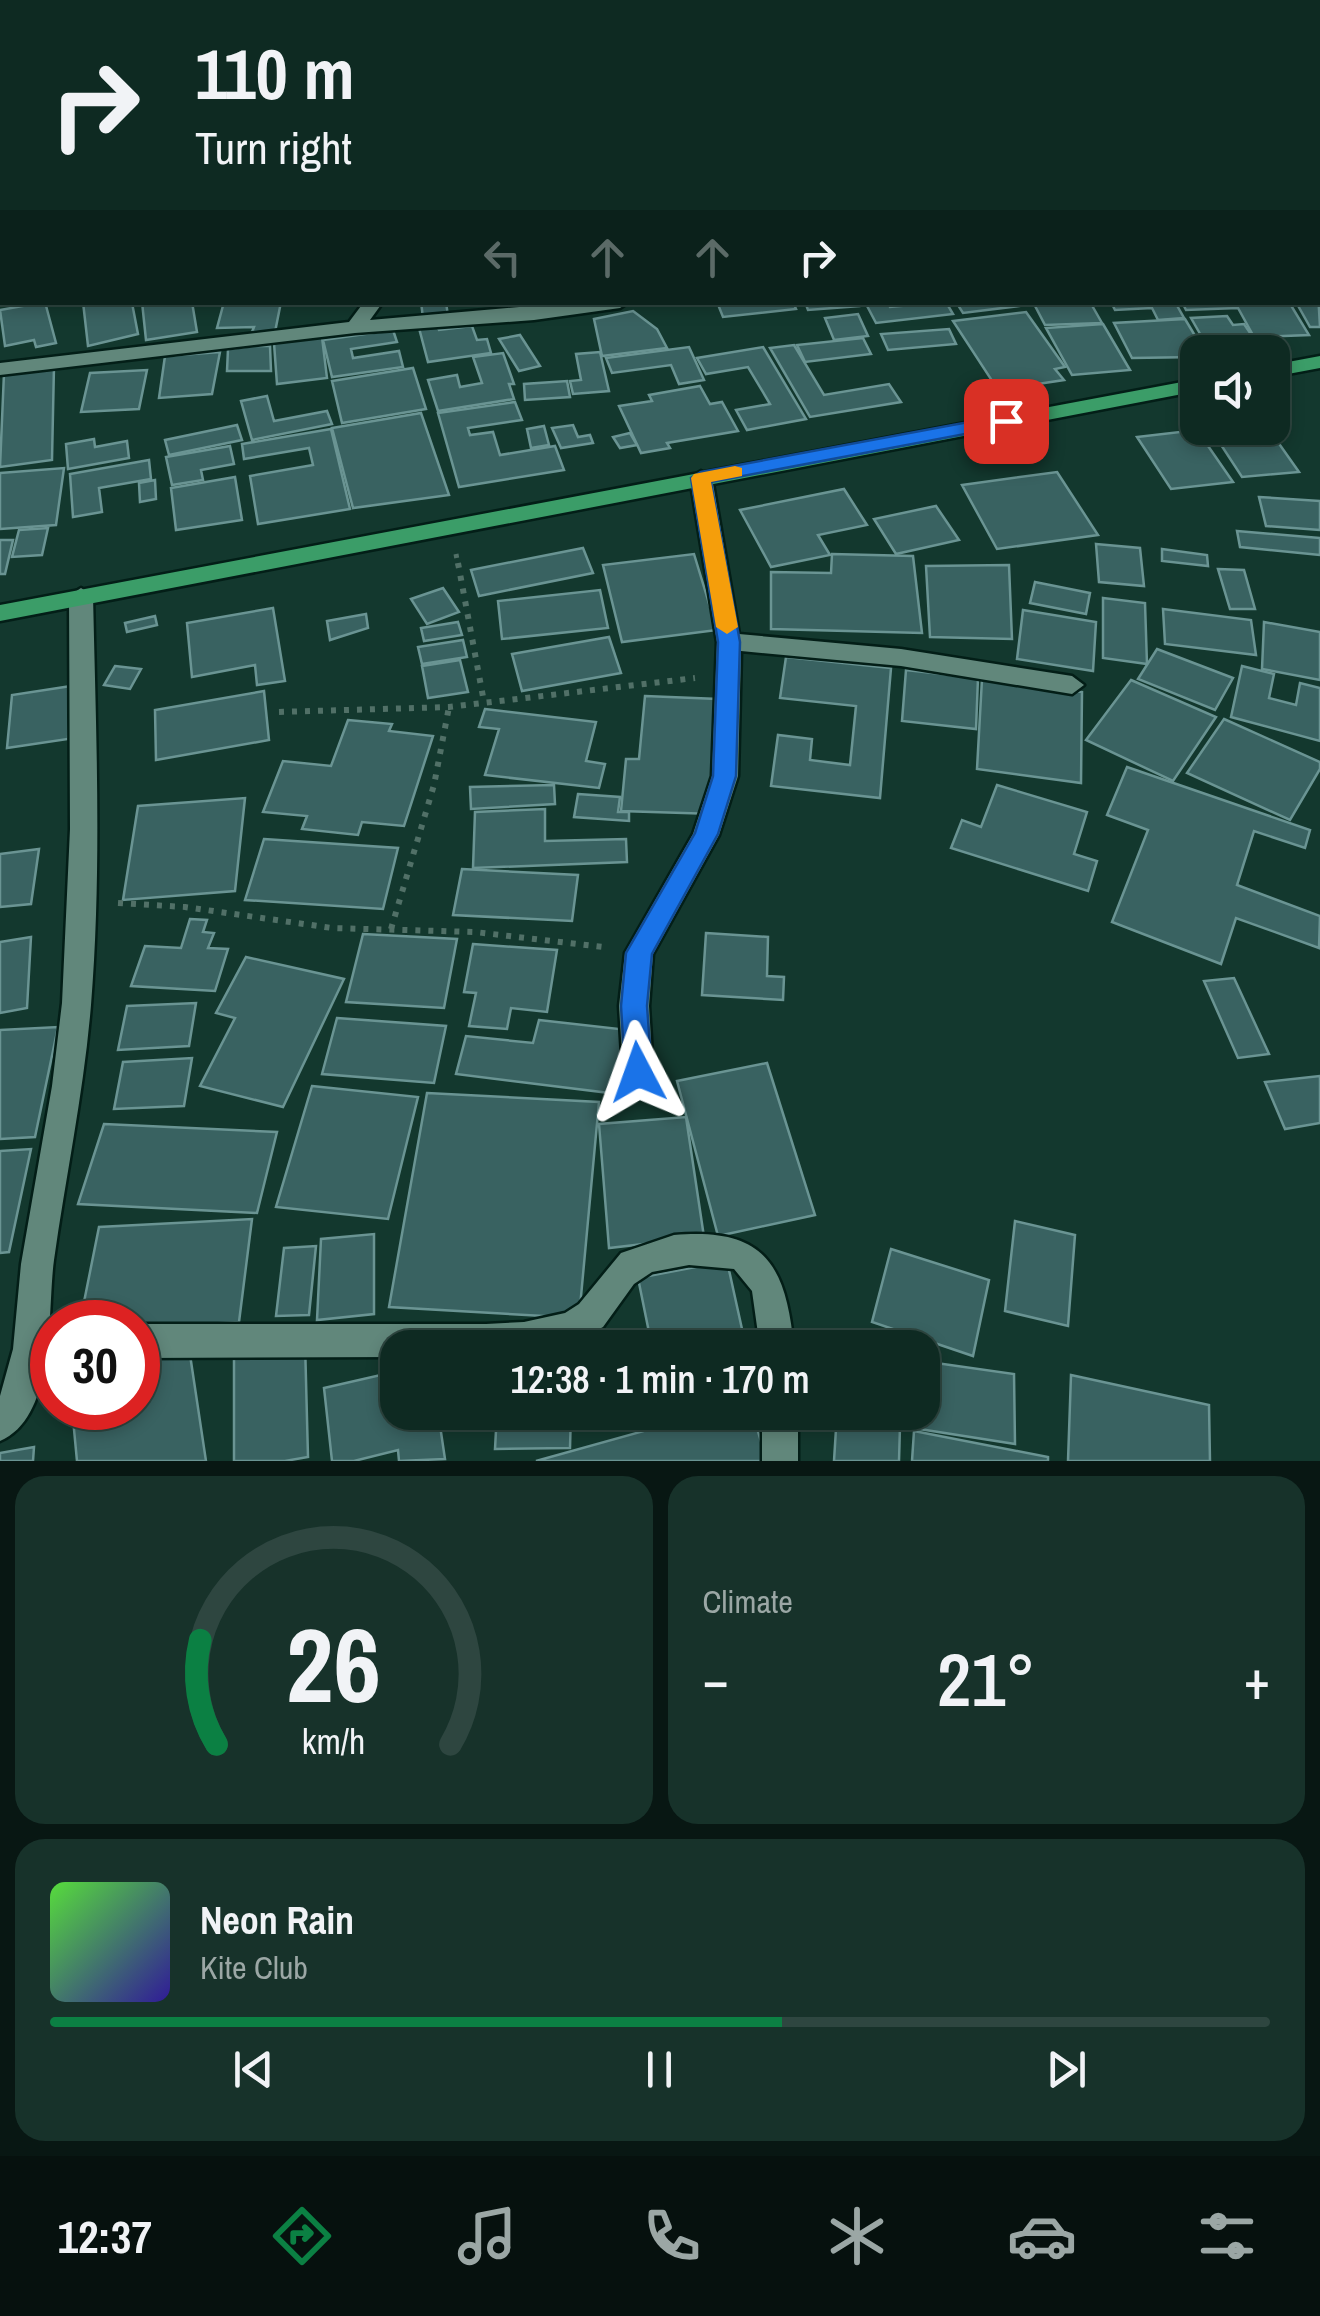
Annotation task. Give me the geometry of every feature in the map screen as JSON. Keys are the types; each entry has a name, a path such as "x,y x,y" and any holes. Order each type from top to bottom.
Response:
{"main road":[{"path":"1290,368 1320,362"},
{"path":"0,613 1180,388"}],"street":[{"path":"355,326 372,305"},
{"path":"0,369 355,326 534,314 598,305"},
{"path":"638,1072 634,1006 639,953 706,834 719,801 731,673 701,478"},
{"path":"39,1300 36,1269 71,1059 85,852 80,596"},
{"path":"729,642 901,656 1072,685"},
{"path":"563,1330 597,1314 624,1272 656,1255 702,1248 736,1252 761,1270 776,1330"},
{"path":"160,1341 380,1340"},
{"path":"0,1423 17,1402 30,1371"},
{"path":"780,1430 780,1461"}],"path":[{"path":"453,528 484,702"},
{"path":"278,712 449,707 731,673"},
{"path":"391,929 434,785 449,707"},
{"path":"81,900 186,908 332,928 475,932 639,953"}],"building":[{"path":"46,305 56,343 36,347 34,340 5,346 0,310"},
{"path":"83,305 132,305 138,334 88,346"},
{"path":"142,305 192,305 197,332 146,340"},
{"path":"223,305 280,305 275,332 252,332 254,327 217,328"},
{"path":"421,305 446,305 448,316 423,318"},
{"path":"718,305 794,305 796,309 723,317"},
{"path":"806,305 859,306 808,310"},
{"path":"867,305 948,305 953,314 876,323"},
{"path":"958,305 1019,306 963,313"},
{"path":"1035,305 1092,305 1102,323 1045,325"},
{"path":"1112,305 1177,305 1184,318 1158,320 1152,308 1115,310"},
{"path":"1184,305 1291,305 1309,335 1253,335 1238,308 1186,310"},
{"path":"1298,305 1319,305 1320,327 1310,327"},
{"path":"633,311 657,329 667,348 602,356 594,319"},
{"path":"1026,312 1065,367 1055,369 1064,380 998,390 953,321"},
{"path":"858,314 868,336 834,340 825,318"},
{"path":"1227,316 1233,325 1244,324 1252,335 1201,335 1191,318"},
{"path":"1185,319 1195,335 1180,335 1180,357 1132,358 1114,323"},
{"path":"1103,324 1130,370 1072,375 1046,328"},
{"path":"437,326 439,330 472,326 477,340 487,339 491,353 428,362 419,328"},
{"path":"949,329 956,344 888,350 881,334"},
{"path":"393,330 397,342 351,349 353,358 399,351 403,367 332,377 323,340"},
{"path":"520,335 540,366 519,371 499,339"},
{"path":"322,337 327,378 277,384 274,343"},
{"path":"863,338 871,354 805,362 797,345"},
{"path":"794,345 824,395 889,384 901,402 810,417 770,348"},
{"path":"270,346 271,371 227,371 228,349"},
{"path":"689,347 704,380 679,384 671,365 612,373 606,358"},
{"path":"763,347 806,419 747,430 736,410 770,404 748,367 706,374 697,358"},
{"path":"220,352 212,394 159,398 165,356"},
{"path":"600,352 609,391 573,394 570,381 581,380 576,354"},
{"path":"503,353 514,384 509,384 514,399 438,411 428,380 457,375 460,387 482,383 473,357"},
{"path":"54,366 52,460 0,467 4,373"},
{"path":"413,368 426,409 342,423 332,381"},
{"path":"147,370 139,409 81,412 90,373"},
{"path":"567,381 570,397 525,400 524,384"},
{"path":"700,386 710,404 722,402 738,431 667,443 670,448 641,453 619,406 652,401 649,395"},
{"path":"267,396 274,421 327,411 332,424 252,440 241,401"},
{"path":"515,402 522,420 468,428 470,435 493,432 500,455 555,446 564,470 459,487 438,413"},
{"path":"421,413 449,495 353,508 332,428"},
{"path":"237,425 242,440 169,455 165,440"},
{"path":"573,425 578,437 590,435 593,443 561,448 552,428"},
{"path":"544,426 549,445 531,448 527,429"},
{"path":"331,429 350,509 258,524 250,476 313,465 309,448 244,459 242,444"},
{"path":"1180,432 1180,445 1207,445 1233,482 1171,489 1137,437"},
{"path":"630,433 637,445 620,448 613,437"},
{"path":"94,439 95,447 127,441 129,458 68,469 66,444"},
{"path":"1221,445 1280,445 1299,472 1242,477"},
{"path":"230,446 234,464 201,470 203,480 172,485 166,457"},
{"path":"149,460 151,479 99,488 102,512 73,517 70,474"},
{"path":"64,468 56,525 0,529 0,473"},
{"path":"1057,472 1098,535 997,549 962,485"},
{"path":"235,477 242,520 176,530 171,488"},
{"path":"155,480 156,499 140,502 139,483"},
{"path":"844,489 867,525 818,535 830,555 771,567 740,510"},
{"path":"1259,497 1320,501 1320,530 1266,526"},
{"path":"936,506 959,540 896,554 874,519"},
{"path":"48,528 42,555 12,557 19,530"},
{"path":"1237,531 1320,538 1320,555 1240,547"},
{"path":"0,540 13,540 5,574 0,574"},
{"path":"1096,544 1140,548 1144,586 1099,582"},
{"path":"583,548 593,573 479,596 471,570"},
{"path":"1162,549 1207,555 1208,566 1162,561"},
{"path":"694,554 717,630 622,642 603,565"},
{"path":"832,554 913,556 922,633 771,629 771,572 831,573"},
{"path":"1009,565 1012,639 930,637 926,566"},
{"path":"1218,569 1244,570 1255,609 1230,609"},
{"path":"1035,582 1090,593 1086,614 1030,603"},
{"path":"443,588 459,612 427,624 411,599"},
{"path":"600,590 608,628 502,639 498,601"},
{"path":"1103,598 1145,603 1147,664 1103,658"},
{"path":"273,608 285,681 257,685 255,665 192,677 187,623"},
{"path":"1163,609 1251,620 1256,655 1165,644"},
{"path":"1023,610 1096,622 1093,671 1017,659"},
{"path":"366,614 368,628 330,640 327,621"},
{"path":"155,616 157,625 127,632 125,623"},
{"path":"458,622 462,635 424,641 421,628"},
{"path":"1264,622 1320,632 1320,680 1262,669"},
{"path":"609,637 621,673 522,691 512,654"},
{"path":"463,640 467,657 422,664 418,647"},
{"path":"1157,649 1233,678 1215,710 1138,679"},
{"path":"786,657 891,668 880,798 771,786 778,735 812,739 810,760 850,765 856,706 780,698"},
{"path":"460,660 468,692 428,698 422,666"},
{"path":"115,666 141,669 130,689 104,685"},
{"path":"1242,666 1274,674 1269,698 1296,705 1300,683 1320,688 1320,741 1231,717"},
{"path":"906,670 978,678 976,729 902,721"},
{"path":"982,679 1082,692 1081,783 977,769"},
{"path":"1131,680 1216,717 1173,781 1086,740"},
{"path":"71,686 68,739 7,748 12,695"},
{"path":"264,691 269,740 156,760 155,710"},
{"path":"645,696 718,699 714,814 621,811 626,759 639,759"},
{"path":"485,709 596,722 586,761 605,764 599,788 485,775 499,729 479,727"},
{"path":"1224,719 1320,762 1320,769 1290,820 1187,773"},
{"path":"348,720 392,724 389,731 433,736 404,826 362,822 358,835 302,829 307,816 263,812 283,761 331,766"},
{"path":"1127,767 1310,830 1305,848 1254,831 1237,885 1320,916 1319,948 1236,918 1221,964 1112,922 1148,830 1107,815"},
{"path":"554,785 555,804 471,809 470,787"},
{"path":"997,785 1087,812 1074,854 1097,861 1088,891 951,848 962,820 981,827"},
{"path":"578,794 620,797 618,812 629,812 629,821 574,817"},
{"path":"245,798 235,891 123,900 138,806"},
{"path":"545,809 545,841 626,839 627,862 473,868 475,812"},
{"path":"264,839 398,848 383,909 245,900"},
{"path":"39,849 31,904 0,907 0,854"},
{"path":"462,869 578,875 572,921 453,915"},
{"path":"190,919 207,920 203,932 214,933 208,948 228,949 215,991 131,986 145,946 181,948"},
{"path":"706,933 768,937 767,976 784,977 783,1000 702,995"},
{"path":"363,934 457,939 444,1008 346,1002"},
{"path":"31,937 27,1008 0,1013 0,942"},
{"path":"473,944 557,950 547,1012 511,1008 507,1029 469,1026 476,993 464,992"},
{"path":"246,957 344,979 283,1107 200,1086 235,1018 216,1013"},
{"path":"1234,978 1269,1054 1238,1058 1204,981"},
{"path":"196,1003 189,1046 118,1050 127,1006"},
{"path":"337,1018 446,1026 434,1083 322,1074"},
{"path":"539,1020 637,1031 626,1095 456,1074 466,1036 533,1043"},
{"path":"58,1027 35,1137 0,1139 0,1030"},
{"path":"192,1058 184,1106 114,1109 123,1062"},
{"path":"767,1063 815,1215 718,1236 677,1081"},
{"path":"1320,1076 1320,1123 1285,1129 1265,1082"},
{"path":"312,1086 418,1097 388,1219 276,1207"},
{"path":"427,1093 599,1102 579,1318 389,1307"},
{"path":"686,1117 704,1237 609,1248 599,1124"},
{"path":"104,1124 277,1132 257,1213 78,1204"},
{"path":"31,1149 9,1252 0,1253 0,1151"},
{"path":"252,1219 239,1322 160,1327 160,1300 84,1300 99,1227"},
{"path":"1015,1221 1075,1235 1068,1326 1005,1311"},
{"path":"374,1234 374,1314 317,1320 321,1239"},
{"path":"316,1246 309,1315 276,1316 284,1248"},
{"path":"891,1249 989,1280 973,1356 940,1345 940,1330 896,1330 872,1322"},
{"path":"727,1261 742,1329 649,1330 638,1278"},
{"path":"305,1342 308,1457 234,1461 234,1355"},
{"path":"189,1348 206,1461 77,1461 74,1430 160,1430 160,1357"},
{"path":"940,1364 1014,1374 1015,1444 926,1430 940,1430"},
{"path":"380,1375 380,1430 441,1430 445,1459 399,1461 398,1450 354,1461 332,1461 324,1388"},
{"path":"1071,1375 1209,1405 1210,1461 1068,1461"},
{"path":"496,1430 570,1430 570,1448 495,1449"},
{"path":"758,1430 767,1461 536,1461 644,1431"},
{"path":"836,1430 900,1430 899,1461 834,1461"},
{"path":"914,1431 1048,1457 1048,1461 912,1461"},
{"path":"34,1447 33,1461 0,1461 0,1453"}],"slow traffic":[{"path":"727,627 701,478 735,472"}],"route":[{"path":"638,1072 634,978 639,953 706,834 716,812 724,776 731,673 729,642 701,478 1006,421"}]}
